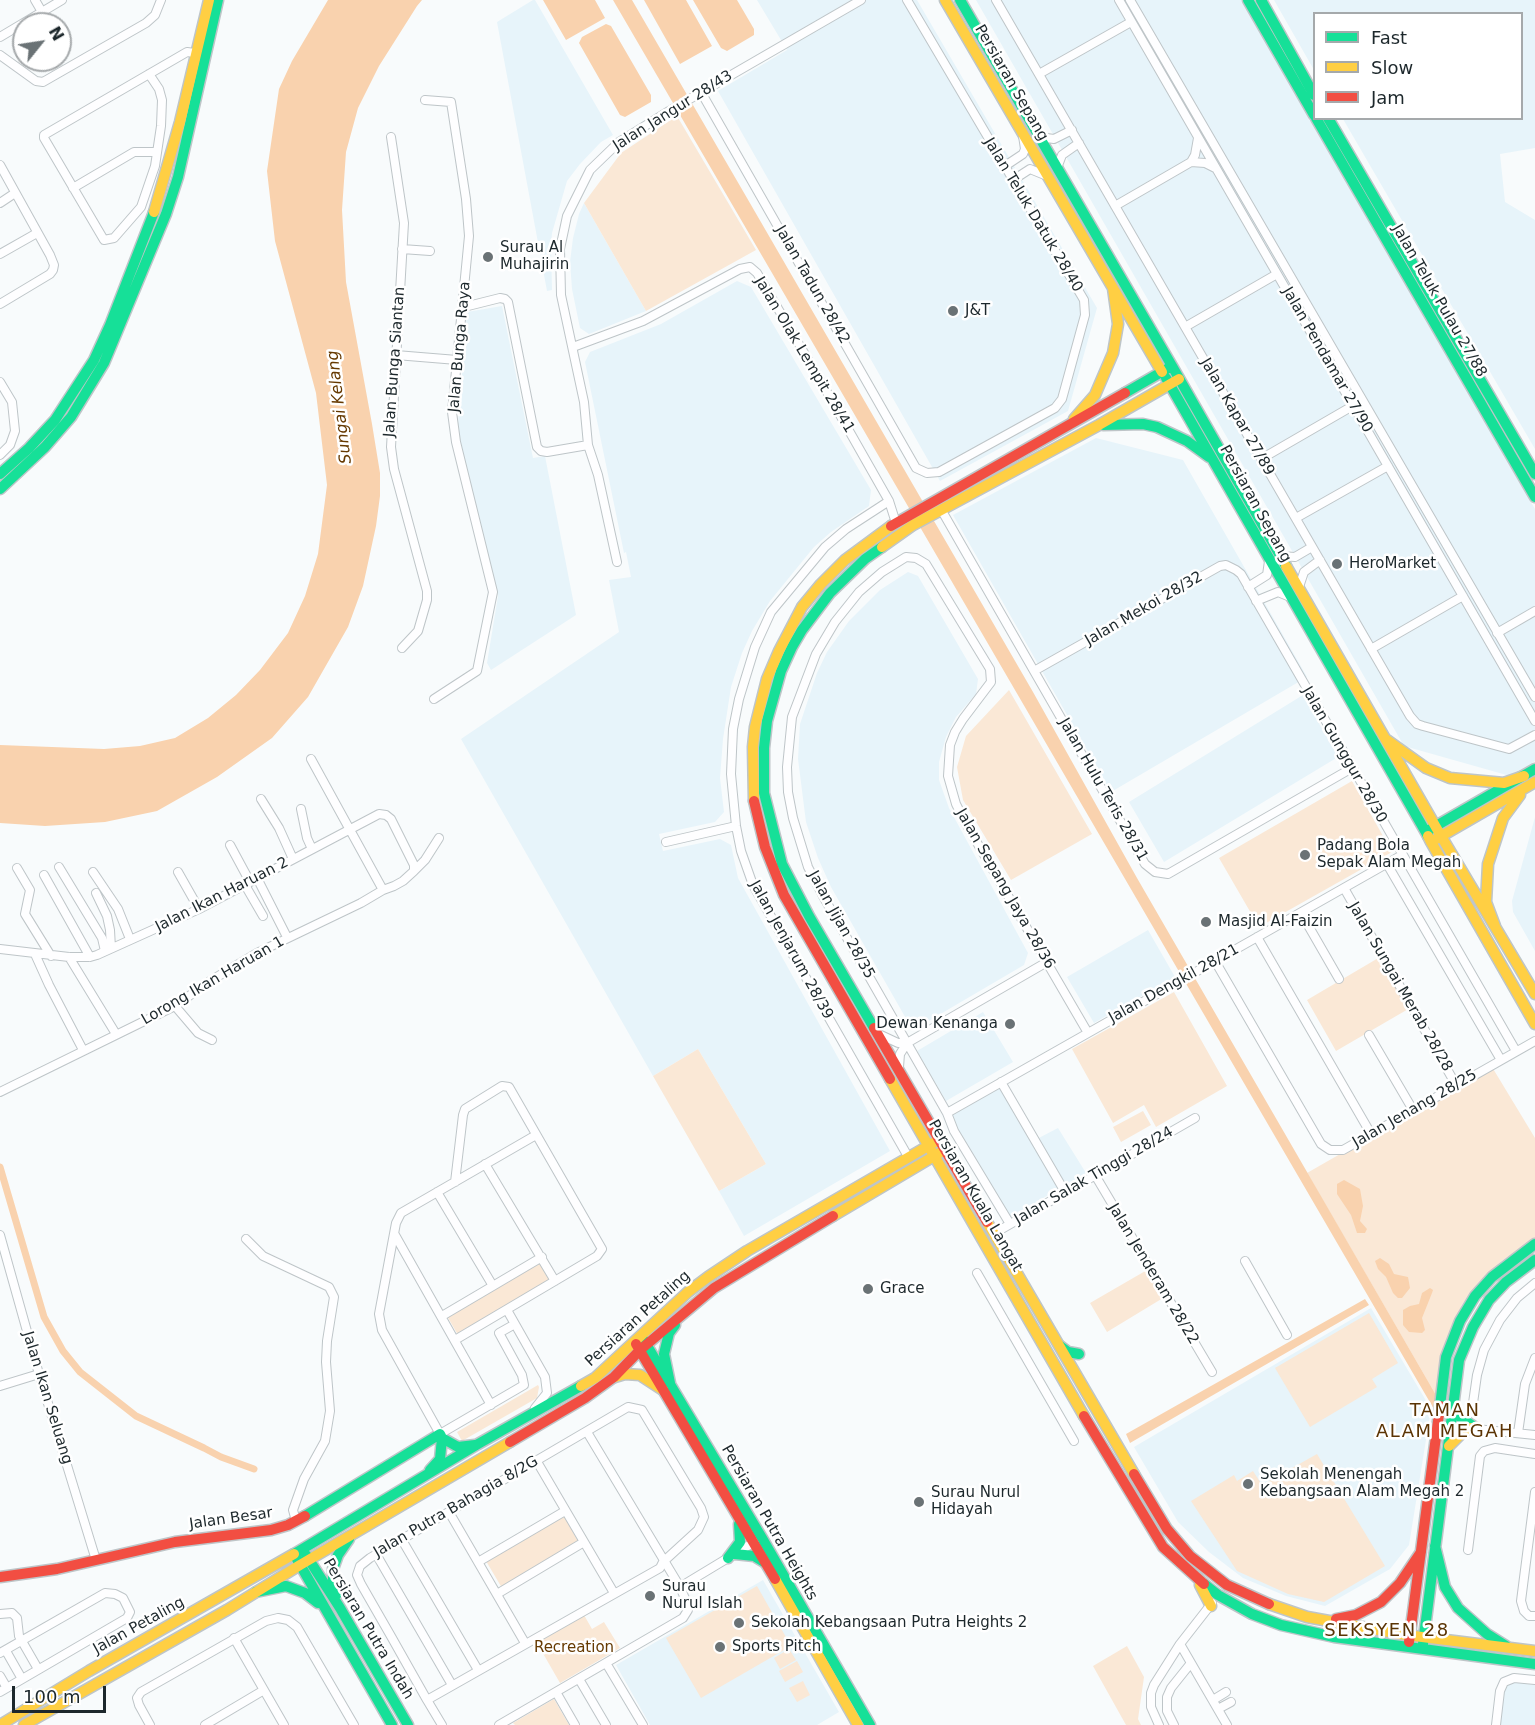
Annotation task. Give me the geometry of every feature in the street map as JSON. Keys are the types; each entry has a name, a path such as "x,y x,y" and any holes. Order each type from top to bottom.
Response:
{"main road":[{"path":"0,474 55,420 94,360 155,210 209,0"},
{"path":"0,489 45,447 71,417 104,363 166,214 178,177 218,0"},
{"name":"Persiaran Sepang","path":"945,0 1113,288 1167,369"},
{"name":"Persiaran Sepang","path":"960,0 1040,137 1167,369 1299,587 1348,685 1433,834 1495,926 1535,994"},
{"name":"Jalan Teluk Pulau 27/88","path":"1248,0 1313,114"},
{"path":"1261,0 1313,93"},
{"path":"966,36 977,30"},
{"name":"Jalan Teluk Pulau 27/88","path":"1317,120 1535,497"},
{"name":"Jalan Teluk Pulau 27/88","path":"1329,120 1535,474"},
{"path":"166,174 178,177"},
{"path":"1067,427 1095,395 1108,368 1118,324 1113,288"},
{"path":"910,521 931,502 1167,369"},
{"path":"910,521 939,512 1099,425 1174,381"},
{"name":"Persiaran Sepang","path":"1174,381 1216,464 1292,598 1383,737 1535,1024"},
{"path":"1099,425 1143,424 1157,427 1202,450 1216,464"},
{"name":"Persiaran Kuala Langat","path":"910,521 896,523 845,560 821,584 802,607 767,680 753,747 753,799 765,847 784,895 876,1031 900,1072 934,1143 993,1234 1167,1529 1200,1565 1227,1585 1265,1603 1307,1617 1409,1635 1535,1651"},
{"name":"Persiaran Kuala Langat","path":"910,521 849,573 813,614 792,647 767,721 764,748 764,793 782,864 793,888 917,1125 934,1143"},
{"path":"1383,737 1426,768 1450,778 1504,783 1524,776"},
{"path":"1433,834 1535,769"},
{"path":"1433,834 1535,782"},
{"path":"1495,926 1486,902 1491,852 1510,805 1535,782"},
{"path":"894,1166 915,1141 917,1125"},
{"name":"Persiaran Petaling","path":"305,1562 585,1398 614,1377 640,1343 688,1292 708,1276 934,1143"},
{"name":"Persiaran Kuala Langat","path":"940,1153 950,1182 1145,1519 1163,1546 1196,1578 1234,1605 1264,1619 1297,1630 1408,1648 1535,1664"},
{"name":"Persiaran Petaling","path":"298,1551 478,1444 595,1378 680,1316 714,1288 940,1153"},
{"path":"911,1171 932,1171 950,1182"},
{"path":"1408,1648 1446,1357 1468,1306 1492,1277 1535,1244"},
{"path":"1422,1650 1459,1360 1480,1313 1506,1281 1535,1260"},
{"path":"614,1377 625,1374 640,1375 666,1386 664,1354 669,1333 680,1316"},
{"name":"Persiaran Putra Heights","path":"640,1343 870,1725"},
{"path":"1057,1343 1068,1352 1078,1354 1073,1369 1076,1375"},
{"name":"Persiaran Putra Heights","path":"666,1386 738,1519 758,1540 766,1564 858,1725"},
{"path":"1453,1405 1460,1418 1474,1428"},
{"path":"1449,1446 1465,1430 1474,1428"},
{"path":"441,1436 458,1447 478,1444"},
{"path":"423,1477 437,1465 440,1459 441,1436"},
{"name":"Jalan Besar","path":"0,1577 57,1569 195,1539 271,1530 296,1521 441,1436"},
{"path":"738,1519 740,1542 731,1556 758,1558 766,1564"},
{"path":"340,1608 333,1584 333,1569 338,1554 351,1535"},
{"path":"1435,1546 1445,1587 1458,1608 1477,1626 1509,1648"},
{"name":"Persiaran Putra Indah","path":"298,1551 340,1608 408,1725"},
{"name":"Jalan Petaling","path":"0,1725 298,1551"},
{"path":"1322,1620 1343,1619 1380,1602 1400,1583 1421,1552"},
{"name":"Persiaran Putra Indah","path":"305,1562 329,1615 392,1725"},
{"name":"Jalan Petaling","path":"26,1724 305,1562"},
{"path":"1200,1565 1218,1595 1242,1591"},
{"path":"1196,1578 1210,1607 1218,1604 1234,1605"},
{"path":"256,1592 286,1586 296,1589 311,1597 329,1615"}],"street":[{"path":"35,0 42,12 63,0"},
{"path":"0,56 36,81 44,82 146,23 154,15 161,0"},
{"name":"Jalan Jangur 28/43","path":"617,562 596,469 588,446 584,402 561,295 560,249 567,216 587,176 605,154 634,131 861,0"},
{"name":"Jalan Teluk Datuk 28/40","path":"907,0 1084,300 1085,315 1062,399 1055,408 939,472 927,473"},
{"name":"Jalan Kapar 27/89","path":"996,0 1410,716 1417,724 1509,749 1535,735"},
{"name":"Jalan Pendamar 27/90","path":"1119,0 1535,721"},
{"name":"Jalan Pendamar 27/90","path":"1130,0 1535,697"},
{"path":"1039,74 1131,22"},
{"path":"150,74 162,99 161,126 155,166 141,207 127,225 110,240 104,240 100,237 44,138 45,133 187,52 195,52"},
{"name":"Jalan Tadun 28/42","path":"698,94 916,468 927,473"},
{"name":"Jalan Bunga Raya","path":"425,100 451,102 466,199 469,236 464,307 452,412 456,442 493,592 477,671 434,699"},
{"path":"1040,137 1054,139 1072,130"},
{"path":"1005,166 1023,154 1023,134"},
{"name":"Jalan Bunga Siantan","path":"391,137 404,223 390,447 427,591 427,600 418,631 402,648"},
{"path":"1115,206 1191,162 1195,155 1198,137"},
{"path":"1057,168 1062,155 1079,143"},
{"path":"73,188 134,152 156,152"},
{"path":"1191,162 1205,163 1216,169"},
{"path":"0,165 53,261 53,270 50,274 0,304"},
{"path":"1013,180 1030,170 1047,176"},
{"path":"0,203 15,193"},
{"path":"0,254 37,233"},
{"path":"402,249 430,251"},
{"name":"Jalan Olak Lempit 28/41","path":"573,347 643,321 740,269 750,267 757,273 889,501 896,523"},
{"path":"1185,327 1277,274"},
{"path":"464,307 500,298 508,302 537,447 548,452 588,446"},
{"path":"396,355 457,360"},
{"path":"0,382 12,402 15,431 10,445 0,455"},
{"path":"1261,459 1362,400"},
{"path":"1296,518 1388,466"},
{"name":"Jalan Jenjarum 28/39","path":"889,501 846,529 825,547 771,612 755,647 739,699 733,729 731,774 736,826 741,850 753,885 906,1153"},
{"name":"Jalan Hulu Teris 28/31","path":"939,512 1145,864 1155,872 1168,874 1352,768"},
{"path":"1281,556 1295,557 1312,547"},
{"name":"Jalan Jijan 28/35","path":"916,558 906,557 882,572 860,592 835,622 816,654 797,702 789,733 788,792 793,818 808,867 947,1113"},
{"path":"1248,587 1267,575 1268,557"},
{"name":"Jalan Sepang Jaya 28/36","path":"916,558 922,560 931,570 990,669 991,675 991,682 963,719 952,739 948,764 951,788 965,822 1088,1033"},
{"path":"1299,587 1304,572 1320,560"},
{"name":"Jalan Mekoi 28/32","path":"1034,671 1220,566 1226,565 1236,570 1248,587"},
{"name":"Jalan Gunggur 28/30","path":"1248,587 1516,1051"},
{"path":"1256,601 1278,592 1292,598"},
{"path":"1371,649 1463,596"},
{"path":"1497,633 1535,611"},
{"path":"311,759 383,890"},
{"path":"261,799 294,859"},
{"path":"301,809 307,838 312,849"},
{"name":"Jalan Ikan Haruan 2","path":"0,949 51,956 90,957 199,909 379,814 391,819 412,860 414,871"},
{"path":"666,842 736,826"},
{"name":"Lorong Ikan Haruan 1","path":"0,1092 175,1006 210,981 287,937 403,881 425,860 439,838"},
{"path":"230,845 287,937"},
{"name":"Jalan Dengkil 28/21","path":"947,1113 1402,855"},
{"path":"1387,864 1501,1060"},
{"path":"59,867 108,950"},
{"path":"17,868 30,890 25,914 51,956"},
{"path":"178,872 199,909"},
{"path":"93,873 118,909 130,939"},
{"path":"44,875 90,957"},
{"path":"251,882 263,916"},
{"name":"Jalan Sungai Merab 28/28","path":"1344,888 1456,1085"},
{"path":"96,893 107,916 110,930 108,950"},
{"path":"1300,913 1339,979"},
{"path":"1257,937 1371,1134"},
{"path":"35,954 83,1050"},
{"path":"69,957 116,1034"},
{"name":"Jalan Jenang 28/25","path":"1215,961 1322,1144 1330,1150 1339,1151 1371,1134 1535,1041"},
{"path":"900,1072 900,1054 907,1043 1047,962"},
{"path":"175,1006 198,1033 212,1040"},
{"path":"876,1031 891,1041 907,1043"},
{"path":"1370,1035 1413,1110"},
{"path":"1001,1082 1065,1192"},
{"path":"455,1182 464,1112 468,1107 502,1086 509,1087 601,1244 602,1250 597,1256 455,1340"},
{"path":"947,1113 954,1131 1010,1224"},
{"name":"Jalan Salak Tinggi 28/24","path":"993,1234 1195,1118"},
{"path":"515,1324 499,1333 524,1378 524,1385 441,1436 382,1330 379,1320 396,1223 401,1213 536,1135"},
{"path":"485,1164 555,1281"},
{"name":"Jalan Jenderam 28/22","path":"1095,1175 1212,1372"},
{"path":"437,1192 493,1286"},
{"path":"395,1235 491,1405"},
{"path":"246,1239 263,1256 329,1287 334,1297 327,1341 326,1362 330,1411 325,1441 304,1479 293,1510 296,1521"},
{"name":"Jalan Ikan Seluang","path":"1,1241 96,1560"},
{"path":"442,1316 542,1257"},
{"path":"1245,1261 1287,1335"},
{"path":"976,1273 1074,1441"},
{"path":"1473,1403 1484,1350 1517,1298 1535,1283"},
{"path":"507,1310 547,1385 545,1398 525,1417"},
{"path":"1518,1433 1526,1384 1535,1358"},
{"path":"0,1386 39,1374"},
{"name":"Jalan Putra Bahagia 8/2G","path":"442,1725 358,1579 360,1566 376,1554 628,1407 638,1408 646,1413 704,1517 698,1530 663,1562"},
{"path":"1437,1425 1535,1436"},
{"path":"505,1724 683,1618 688,1611 680,1587 587,1432"},
{"path":"1468,1550 1480,1456 1490,1449 1535,1454"},
{"path":"536,1460 614,1593"},
{"path":"1535,1492 1521,1601 1524,1611 1529,1616 1535,1616"},
{"path":"478,1562 565,1511"},
{"path":"449,1512 525,1643"},
{"path":"402,1540 478,1670"},
{"path":"680,1587 758,1540"},
{"path":"497,1594 584,1542"},
{"path":"376,1554 452,1685"},
{"path":"427,1700 660,1568 663,1562"},
{"path":"0,1676 4,1690 127,1618 130,1612 123,1598 110,1592 100,1595 3,1652 22,1679"},
{"path":"1159,1725 1151,1707 1151,1693 1180,1644 1218,1595"},
{"path":"0,1614 15,1615 21,1641 39,1670"},
{"path":"150,1725 137,1698 141,1692 273,1618 293,1623 297,1627 354,1725"},
{"path":"234,1638 284,1725"},
{"path":"1180,1644 1227,1725"},
{"path":"606,1663 643,1725"},
{"path":"1173,1725 1167,1712 1167,1697 1171,1688 1191,1663"},
{"path":"1496,1725 1500,1691 1504,1682 1514,1678 1535,1680"},
{"path":"579,1679 606,1725"},
{"path":"210,1724 264,1690"},
{"path":"556,1692 575,1725"},
{"path":"1213,1700 1226,1692"},
{"path":"1218,1709 1231,1702"}],"shaded area":[{"path":"533,0 613,135 601,142 567,181 552,233 552,290 547,291 497,22"},
{"path":"757,0 917,0 1097,308 1068,411 940,481 718,91 787,50"},
{"path":"976,0 1241,0 1535,509 1535,761 1510,776 1404,746"},
{"path":"1274,0 1535,0 1535,148 1500,154 1505,202 1535,220 1535,449 1344,120 1523,120 1523,12 1313,12 1313,68"},
{"path":"584,203 646,311 589,334 580,328 572,289 570,262 573,238"},
{"path":"737,281 751,287 871,490 869,506 831,532 814,547 770,601 752,631 731,687 720,778 724,812 715,822 659,834 663,851 720,839 731,845 738,878 890,1151 744,1236 719,1191 766,1164 698,1049 653,1076 461,739 619,632 609,580 631,577 626,552 624,553 585,362 590,352 661,324"},
{"path":"502,306 533,458 545,456 576,615 491,670 487,663 498,596 457,436 467,312"},
{"path":"1096,438 1183,460 1307,677 1111,792 953,515"},
{"path":"908,572 918,576 978,679 976,694 956,717 946,737 939,762 939,780 949,808 1028,953 1024,965 920,1026 908,1022 831,887 806,822 798,759 800,724 817,673 827,652 849,621 880,590"},
{"path":"1303,695 1338,757 1164,862 1129,802"},
{"path":"1535,817 1535,951 1513,912 1512,901"},
{"path":"1148,930 1175,977 1094,1023 1067,977"},
{"path":"983,1012 1013,1062 946,1101 917,1051"},
{"path":"1000,1085 1033,1141 1058,1128 1086,1173 1009,1218 956,1129 950,1113"},
{"path":"1371,1308 1431,1409 1409,1545 1390,1569 1325,1606 1286,1596 1243,1578 1209,1552 1178,1522 1134,1447"},
{"name":"Sekolah Kebangsaan Putra Heights 2","path":"763,1580 839,1712 817,1725 650,1725 616,1665"},
{"path":"1511,1681 1535,1685 1535,1725 1499,1725 1504,1688"}],"green space":[{"path":"677,116 756,250 646,311 584,203 621,153"},
{"path":"1009,690 1092,834 1011,880 963,800 957,767 966,736"},
{"name":"Padang Bola Sepak Alam Megah","path":"1352,781 1392,852 1259,927 1219,858"},
{"path":"1380,957 1410,1008 1336,1051 1307,1000"},
{"path":"1174,992 1227,1086 1156,1127 1144,1105 1113,1123 1072,1049"},
{"path":"698,1049 766,1164 719,1191 653,1076"},
{"path":"1492,1067 1535,1138 1535,1238 1502,1261 1479,1282 1463,1303 1451,1327 1442,1357 1436,1395 1307,1173"},
{"path":"1143,1111 1151,1125 1121,1142 1113,1127"},
{"path":"541,1261 552,1281 458,1335 447,1316"},
{"path":"1147,1270 1163,1298 1107,1332 1090,1303"},
{"path":"1369,1313 1398,1363 1372,1379 1377,1387 1310,1427 1275,1368"},
{"path":"538,1385 537,1398 462,1441 457,1432"},
{"path":"1317,1454 1385,1566 1324,1602 1288,1594 1237,1571 1191,1501 1234,1475 1237,1481 1253,1471 1262,1485"},
{"path":"564,1516 579,1543 502,1588 486,1561"},
{"path":"757,1586 791,1646 701,1698 666,1638"},
{"name":"Recreation","path":"584,1615 592,1629 604,1622 620,1648 560,1683 537,1643"},
{"path":"1127,1646 1144,1677 1138,1719 1141,1725 1126,1725 1093,1666"},
{"path":"789,1649 796,1660 780,1669 774,1658"},
{"path":"797,1661 803,1672 785,1682 779,1671"},
{"path":"803,1681 810,1695 797,1702 789,1688"},
{"path":"554,1699 569,1725 515,1725 513,1723"}],"water":[{"name":"Sungai Kelang","path":"328,0 422,0 379,66 358,108 346,152 342,210 346,282 380,473 376,526 363,586 348,627 308,697 272,738 217,777 157,811 105,822 45,826 0,823 0,745 104,749 140,746 175,738 208,718 236,695 260,670 288,633 305,596 318,554 327,485 316,393 275,241 267,171 279,89 292,61"},
{"path":"543,0 595,0 605,18 566,40"},
{"path":"613,0 632,0 1033,692 1137,878 1436,1395 1435,1411"},
{"path":"644,0 686,0 712,46 680,64"},
{"path":"693,0 737,0 754,29 754,35 727,51 721,48"},
{"path":"606,24 611,26 651,95 651,102 625,117 620,115 579,43 582,37"},
{"path":"1344,1180 1360,1189 1363,1206 1360,1221 1367,1229 1365,1233 1357,1233 1351,1215 1337,1194 1337,1184"},
{"path":"1380,1258 1389,1264 1394,1274 1408,1277 1410,1288 1402,1298 1398,1298 1393,1293 1386,1277 1378,1269 1375,1261"},
{"path":"1430,1288 1433,1290 1422,1318 1425,1330 1422,1333 1409,1332 1403,1325 1403,1310 1419,1304 1422,1293"},
{"path":"1365,1299 1369,1305 1130,1443 1126,1434"}],"waterway":[{"path":"0,1167 44,1317 63,1351 80,1372 136,1416 221,1457 254,1469"}],"traffic: fast":[{"path":"0,489 45,447 71,417 104,363 166,214 178,177 218,0"},
{"path":"960,0 1172,366"},
{"path":"1248,0 1313,113"},
{"path":"1261,0 1313,93"},
{"path":"1317,120 1535,497"},
{"path":"1329,120 1535,474"},
{"path":"0,474 55,420 94,360 154,212"},
{"path":"1125,393 1172,366 1286,566"},
{"path":"1166,378 1428,836"},
{"path":"1103,425 1143,424 1157,427 1187,441 1209,457"},
{"path":"874,1028 809,916 782,864 764,793 764,748 767,721 781,671 792,647 830,593 865,559 882,547"},
{"path":"1429,830 1535,769"},
{"path":"1440,1406 1446,1357 1460,1321 1475,1296 1492,1277 1535,1244"},
{"path":"1423,1644 1459,1360 1473,1327 1489,1300 1506,1282 1535,1260"},
{"path":"670,1383 664,1354 669,1333 675,1325"},
{"path":"643,1339 870,1725"},
{"path":"1060,1346 1068,1352 1079,1354"},
{"path":"392,1725 294,1554 478,1444 581,1386"},
{"path":"1453,1406 1460,1417 1476,1428"},
{"path":"305,1516 440,1434 442,1438 458,1447 475,1445"},
{"path":"430,1470 440,1459 442,1438"},
{"path":"728,1558 740,1542 739,1524"},
{"path":"337,1594 333,1584 333,1569 338,1555 349,1539"},
{"path":"1435,1546 1445,1587 1458,1608 1487,1634 1506,1646"},
{"path":"735,1554 754,1556 764,1562"},
{"path":"306,1555 340,1608 408,1725"},
{"path":"1204,1584 1218,1595 1252,1614 1281,1625 1334,1637 1535,1664"},
{"path":"256,1592 286,1586 305,1593 318,1603"}],"traffic: slow":[{"path":"154,212 180,122 209,0"},
{"path":"945,0 1162,372"},
{"path":"1074,419 1095,395 1113,353 1118,324 1113,288"},
{"path":"882,547 913,525 1099,425 1179,379"},
{"path":"754,801 755,727 767,679 779,651 802,607 821,584 845,560 891,526"},
{"path":"1286,566 1441,836"},
{"path":"1387,740 1426,768 1450,778 1504,783 1524,776"},
{"path":"1428,836 1431,842 1535,782"},
{"path":"1495,926 1486,902 1488,864 1503,818 1520,795"},
{"path":"1441,836 1535,994"},
{"path":"1431,842 1535,1024"},
{"path":"890,1079 1084,1416"},
{"path":"581,1386 595,1378 688,1292 708,1277 747,1251 935,1142"},
{"path":"833,1216 941,1152"},
{"path":"987,1222 1134,1474"},
{"path":"615,1377 625,1374 640,1375 663,1390"},
{"path":"1449,1446 1465,1430 1471,1428"},
{"path":"300,1565 510,1442"},
{"path":"0,1725 89,1671 294,1554"},
{"path":"24,1725 227,1610 300,1565"},
{"path":"775,1579 858,1725"},
{"path":"1200,1585 1211,1606"},
{"path":"1269,1604 1307,1617 1406,1635 1535,1651"}],"traffic: jam":[{"path":"891,526 1125,393"},
{"path":"754,801 765,847 784,895 890,1079"},
{"path":"874,1028 987,1222"},
{"path":"510,1442 585,1398 614,1377 640,1350 714,1288 833,1216"},
{"path":"636,1344 775,1579"},
{"path":"1409,1642 1440,1406"},
{"path":"1084,1416 1163,1547 1204,1584"},
{"path":"1134,1474 1167,1529 1190,1556 1227,1585 1269,1604"},
{"path":"0,1577 57,1569 175,1542 271,1530 288,1525 305,1516"},
{"path":"1336,1619 1356,1615 1381,1602 1400,1583 1421,1552"}],"place":[{"name":"Surau Al Muhajirin","path":"488,257"},
{"name":"J&T","path":"953,311"},
{"name":"HeroMarket","path":"1337,564"},
{"name":"Padang Bola Sepak Alam Megah","path":"1305,855"},
{"name":"Masjid Al-Faizin","path":"1206,922"},
{"name":"Dewan Kenanga","path":"1010,1024"},
{"name":"Grace","path":"868,1289"},
{"name":"Sekolah Menengah Kebangsaan Alam Megah 2","path":"1248,1484"},
{"name":"Surau Nurul Hidayah","path":"919,1502"},
{"name":"Surau Nurul Islah","path":"650,1596"},
{"name":"Sekolah Kebangsaan Putra Heights 2","path":"739,1623"},
{"name":"Sports Pitch","path":"720,1647"}],"district":[{"name":"TAMAN ALAM MEGAH","path":"1445,1421"},
{"name":"SEKSYEN 28","path":"1387,1631"}]}
